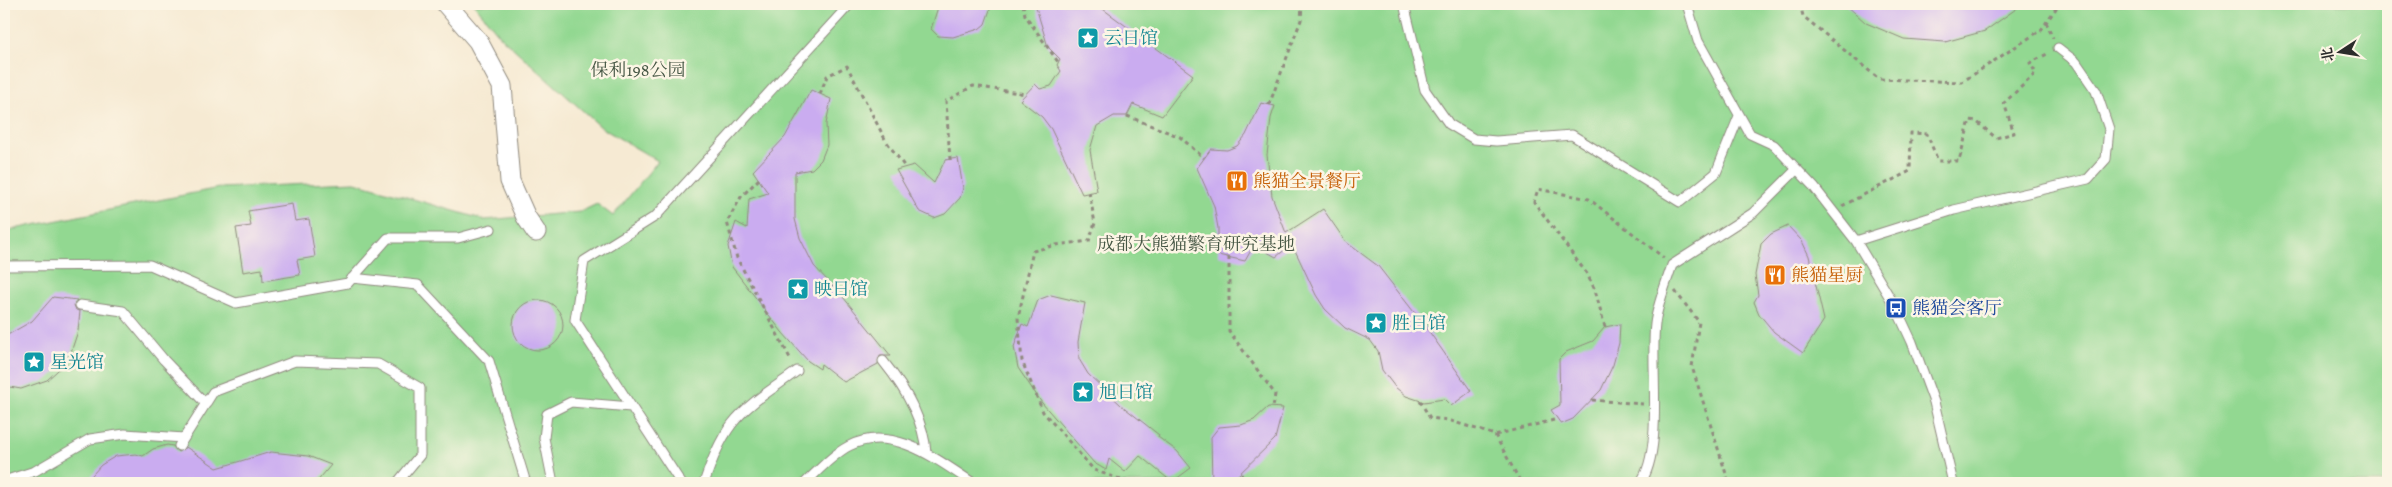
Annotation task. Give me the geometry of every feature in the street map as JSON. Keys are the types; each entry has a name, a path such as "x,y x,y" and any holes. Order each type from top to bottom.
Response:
{"street":[{"path":"446,4 478,41 502,86 510,181 526,217 536,232"}],"lane":[{"path":"681,483 575,320 584,261 656,216 850,4"},
{"path":"1404,4 1425,90 1449,124 1474,139 1496,140 1572,135 1680,202 1716,173 1739,116"},
{"path":"1687,4 1698,41 1750,134 1774,145 1832,210 1856,241 1896,308 1912,342 1934,402 1953,483"},
{"path":"1856,241 1954,210 2088,179 2106,159 2109,129 2096,91 2076,62 2058,48"},
{"path":"1640,483 1647,473 1652,446 1655,323 1672,265 1753,214 1797,169"},
{"path":"4,266 150,265 236,303 348,283 388,238 458,238 490,229"},
{"path":"352,278 418,285 489,361 526,483"},
{"path":"80,305 123,311 164,360 206,404"},
{"path":"4,481 35,471 90,439 125,434 182,442 213,392 295,361 378,364 420,388 420,455 397,483"},
{"path":"883,361 896,377 917,415 926,453"},
{"path":"704,483 732,424 746,410 797,371"},
{"path":"553,483 544,438 547,414 571,402 631,406"},
{"path":"805,483 830,460 849,446 862,441 887,440 926,453 973,483"}],"path":[{"path":"1023,4 1025,15 1058,62"},
{"path":"1270,105 1301,20 1302,4"},
{"path":"1800,4 1804,16 1879,79 1962,82 2041,30 2059,4"},
{"path":"1832,210 1910,171 1911,133 1927,134 1938,161 1959,161 1970,120 1976,121 1996,138 2014,133 2004,103 2036,73 2030,63 2058,48"},
{"path":"820,94 827,76 847,66 886,142 905,167"},
{"path":"950,160 946,100 973,86 1026,94"},
{"path":"1127,116 1180,137 1204,158"},
{"path":"759,179 741,197 727,222 737,258 767,319 797,371"},
{"path":"1605,327 1596,290 1587,274 1534,202 1538,189 1589,199 1672,265"},
{"path":"1090,192 1095,223 1089,241 1056,245 1033,251 1018,318 1022,361 1043,412 1094,470 1131,483"},
{"path":"1229,257 1229,331 1275,394 1273,408"},
{"path":"1667,282 1699,322 1692,367 1729,483"},
{"path":"1592,400 1653,404"},
{"path":"1420,401 1430,418 1448,420 1495,435 1558,419"},
{"path":"1495,435 1520,483"},
{"path":"1241,474 1245,483"}],"green space":[{"name":"成都大熊猫繁育研究基地","path":"474,4 2388,4 2388,483 4,483 4,231 219,188 355,182 485,220 580,212 597,204 613,216 658,161 602,128 502,38"}],"building":[{"path":"939,4 992,4 985,24 979,29 953,37 938,36 931,29"},
{"path":"1035,4 1096,4 1193,75 1162,116 1133,104 1127,116 1114,116 1097,126 1090,150 1097,191 1082,194 1051,129 1042,117 1020,100 1035,84 1040,89 1051,86 1061,71 1057,65 1060,59 1048,47"},
{"path":"1845,4 2023,4 1985,31 1945,42 1904,39 1866,23"},
{"path":"811,90 831,99 826,124 827,145 821,160 812,169 795,172 795,219 800,238 814,266 843,297 891,356 880,356 878,364 844,382 821,364 820,369 808,361 782,332 732,267 728,246 736,222 747,228 749,199 768,193 753,171 785,137"},
{"path":"1261,103 1275,106 1271,118 1267,155 1272,196 1286,233 1323,209 1346,242 1378,266 1428,330 1471,391 1451,406 1444,399 1424,402 1406,396 1395,387 1382,370 1378,351 1370,340 1345,328 1325,309 1316,295 1292,244 1276,257 1254,245 1245,261 1218,255 1218,228 1214,206 1197,168 1211,149 1227,150 1237,146 1246,135"},
{"path":"958,158 963,188 960,198 945,214 934,218 919,211 896,170 914,165 934,183 945,160"},
{"path":"292,204 295,221 309,219 315,257 297,260 300,275 263,281 262,269 243,272 236,228 251,226 248,211"},
{"path":"1788,226 1802,241 1809,256 1824,320 1803,353 1774,332 1759,314 1754,302 1758,295 1755,275 1761,244 1771,234"},
{"path":"1051,295 1085,303 1078,342 1079,359 1088,374 1121,405 1177,451 1191,468 1172,482 1140,456 1125,472 1109,459 1106,470 1094,463 1042,403 1018,368 1014,347 1022,324 1028,327 1038,300"},
{"path":"53,297 77,300 74,305 76,310 80,311 78,331 68,361 47,380 21,389 4,386 4,337 32,321"},
{"path":"538,300 548,302 556,307 561,315 563,325 561,335 556,343 548,348 538,350 528,348 520,343 515,335 513,325 515,315 520,307 528,302"},
{"path":"1620,324 1619,343 1613,365 1601,390 1573,419 1561,424 1551,410 1560,405 1559,359 1566,352 1593,341 1605,327"},
{"path":"1268,407 1283,408 1275,439 1232,481 1212,483 1211,437 1219,427 1241,425 1254,420"},
{"path":"167,445 173,446 178,452 186,447 217,468 271,452 308,456 331,465 316,483 85,483 101,465 116,456 136,454 143,456 153,449"}],"place":[{"name":"云日馆","path":"1088,38"},
{"name":"熊猫全景餐厅","path":"1237,181"},
{"name":"熊猫星厨","path":"1775,275"},
{"name":"映日馆","path":"798,289"},
{"name":"熊猫会客厅","path":"1896,308"},
{"name":"胜日馆","path":"1376,323"},
{"name":"星光馆","path":"34,362"},
{"name":"旭日馆","path":"1083,392"}],"park label":[{"name":"保利198公园","path":"638,70"}]}
